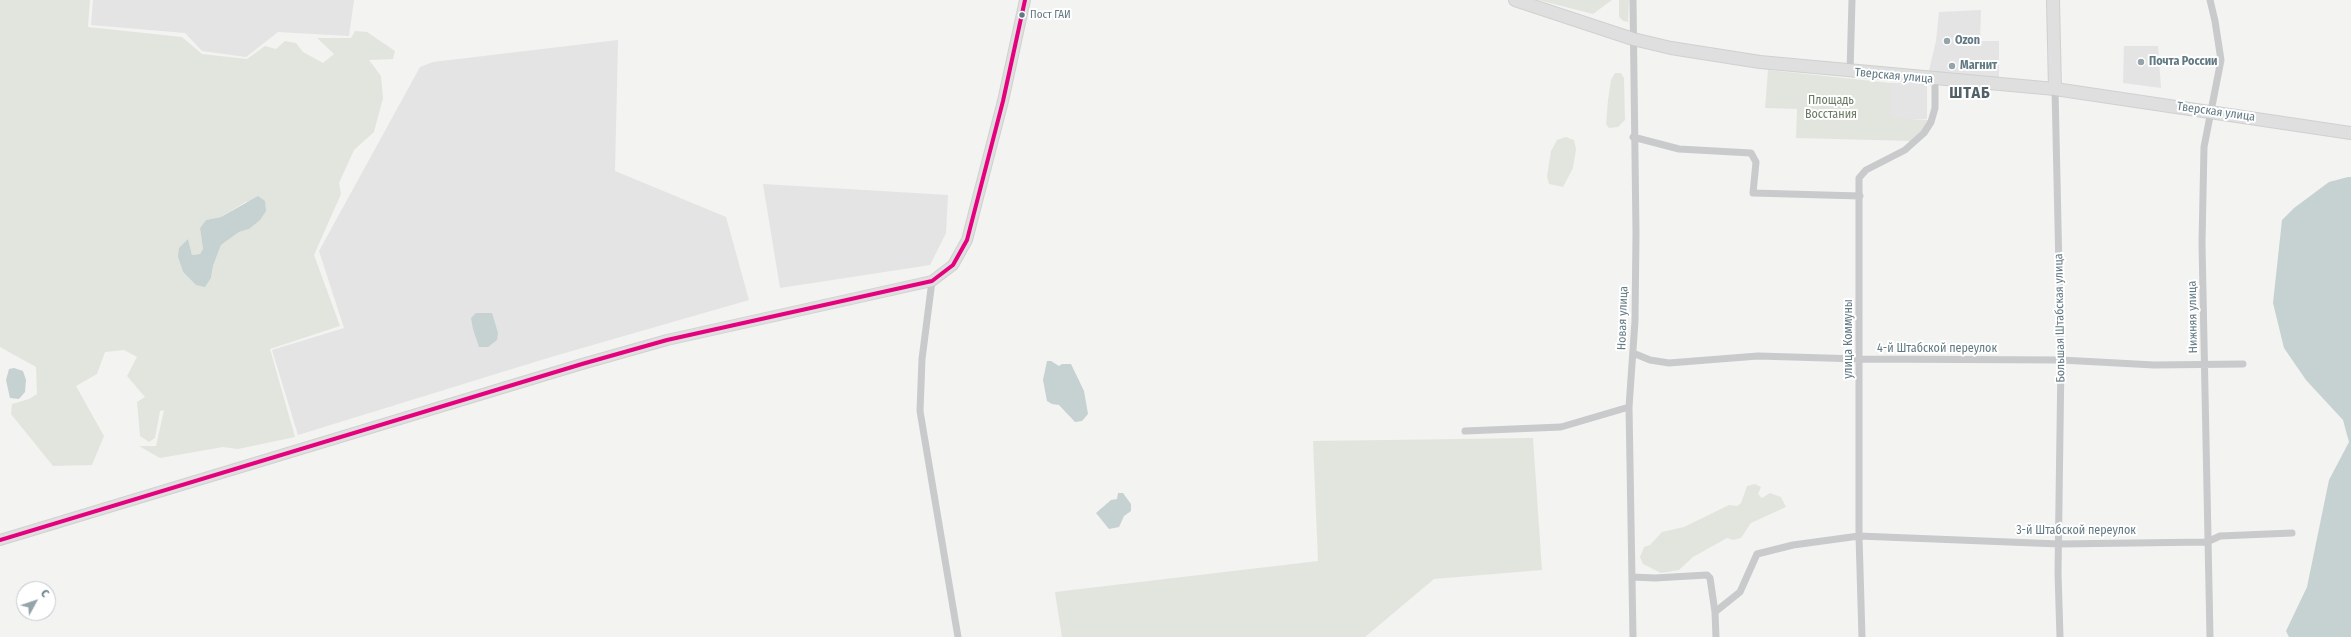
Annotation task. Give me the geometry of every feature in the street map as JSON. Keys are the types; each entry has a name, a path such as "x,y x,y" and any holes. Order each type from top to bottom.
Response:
{"main road":[{"name":"Тверская улица","path":"1515,0 1633,39 1671,48 1760,62 1850,72 2055,89 2351,133"},
{"name":"Большая Штабская улица","path":"2053,0 2055,89"}],"street":[{"path":"0,540 589,362 667,340 932,281 953,265 967,240 1003,101 1025,0"},
{"name":"Новая улица","path":"1633,0 1633,136 1636,233 1633,353 1629,407 1633,637"},
{"path":"1850,72 1852,0"},
{"name":"Нижняя улица","path":"2210,0 2221,60 2204,146 2202,228 2210,637"},
{"name":"улица Коммуны","path":"1862,637 1859,536 1859,178 1862,174 1906,150 1924,133 1931,122 1935,108 1934,80"},
{"name":"Большая Штабская улица","path":"2055,89 2062,360 2059,544 2060,637"},
{"path":"1633,136 1679,149 1751,153 1756,162 1753,193 1860,196"},
{"path":"932,281 922,359 920,411 958,637"},
{"name":"4-й Штабской переулок","path":"1633,353 1650,360 1669,363 1758,356 1860,359 2062,360 2154,365 2243,364"},
{"path":"1465,431 1561,427 1629,407"},
{"name":"3-й Штабской переулок","path":"1715,612 1740,592 1756,554 1793,545 1859,536 2059,544 2207,542 2220,536 2292,533"},
{"path":"1632,577 1655,578 1707,575 1710,578 1715,612 1716,637"}],"shaded area":[{"path":"93,0 354,0 349,36 278,32 246,57 202,51 185,33 91,25"},
{"path":"1981,10 1980,41 1999,41 1999,79 1928,75 1936,41 1939,12"},
{"path":"618,40 615,171 726,217 749,300 551,357 298,435 272,350 344,328 319,251 420,67 433,62"},
{"path":"2124,46 2158,46 2161,88 2123,83"},
{"path":"1891,83 1927,83 1927,119 1891,119"},
{"path":"2351,177 2351,637 2289,637 2286,631 2307,587 2329,480 2349,442 2343,420 2306,380 2284,348 2273,303 2282,220 2294,208 2329,182"},
{"path":"763,184 948,195 946,233 930,265 780,288"},
{"path":"258,196 265,201 266,211 260,220 249,229 239,232 221,245 213,266 211,278 205,287 196,285 183,272 178,257 179,248 188,239 192,255 200,254 203,249 200,228 206,220 221,217"},
{"path":"476,313 492,313 498,333 497,340 488,347 479,347 471,318"},
{"path":"1047,361 1051,361 1059,366 1062,364 1071,364 1084,391 1088,414 1082,421 1075,422 1059,405 1052,404 1047,401 1043,380"},
{"path":"14,368 23,371 26,380 25,392 19,399 10,398 6,380 9,369"},
{"path":"1118,493 1123,493 1131,504 1131,511 1124,516 1119,527 1109,529 1096,513 1111,500 1117,499"}],"green space":[{"path":"0,0 90,0 88,27 182,37 202,54 247,59 265,46 276,49 285,41 296,43 303,52 323,63 334,54 317,38 351,38 355,31 367,32 395,51 393,59 369,60 381,76 383,98 374,132 354,150 339,183 341,194 314,255 340,326 270,349 295,437 238,449 223,447 160,458 139,446 156,446 164,410 160,411 155,438 149,442 140,436 137,402 145,397 127,376 137,357 124,350 105,352 97,374 76,386 104,436 92,465 53,466 11,414 12,404 29,399 37,394 36,367 0,347","holes":["247,201 249,229 239,232 221,245 213,266 211,278 196,285 183,272 178,257 188,239 192,255 200,254 203,249 200,228 206,220 221,217"]},
{"path":"1538,0 1612,0 1593,14"},
{"path":"1619,0 1629,0 1628,22 1623,21 1619,17"},
{"name":"Площадь Восстания","path":"1768,70 1891,83 1891,118 1929,120 1926,128 1912,141 1796,138 1797,109 1765,108"},
{"path":"1615,73 1621,73 1624,78 1625,120 1618,127 1609,128 1606,124 1608,100 1611,80"},
{"path":"1566,137 1574,140 1576,149 1573,168 1563,187 1549,184 1547,177 1551,151 1557,140"},
{"path":"1533,438 1542,570 1434,579 1365,637 1062,637 1055,592 1318,561 1313,441"},
{"path":"1755,484 1761,487 1758,494 1762,498 1770,493 1781,497 1786,507 1751,523 1741,538 1733,540 1727,538 1693,557 1679,570 1661,573 1643,564 1640,557 1644,547 1650,545 1662,532 1684,527 1729,505 1737,506 1741,503 1747,486"}],"transit line":[{"path":"0,540 582,364 667,340 932,281 953,265 967,240 1003,101 1025,0"}],"place":[{"name":"Пост ГАИ","path":"1022,15"},
{"name":"Ozon","path":"1947,41"},
{"name":"Почта России","path":"2141,62"},
{"name":"Магнит","path":"1952,66"}],"district":[{"name":"ШТАБ","path":"1970,94"}]}
